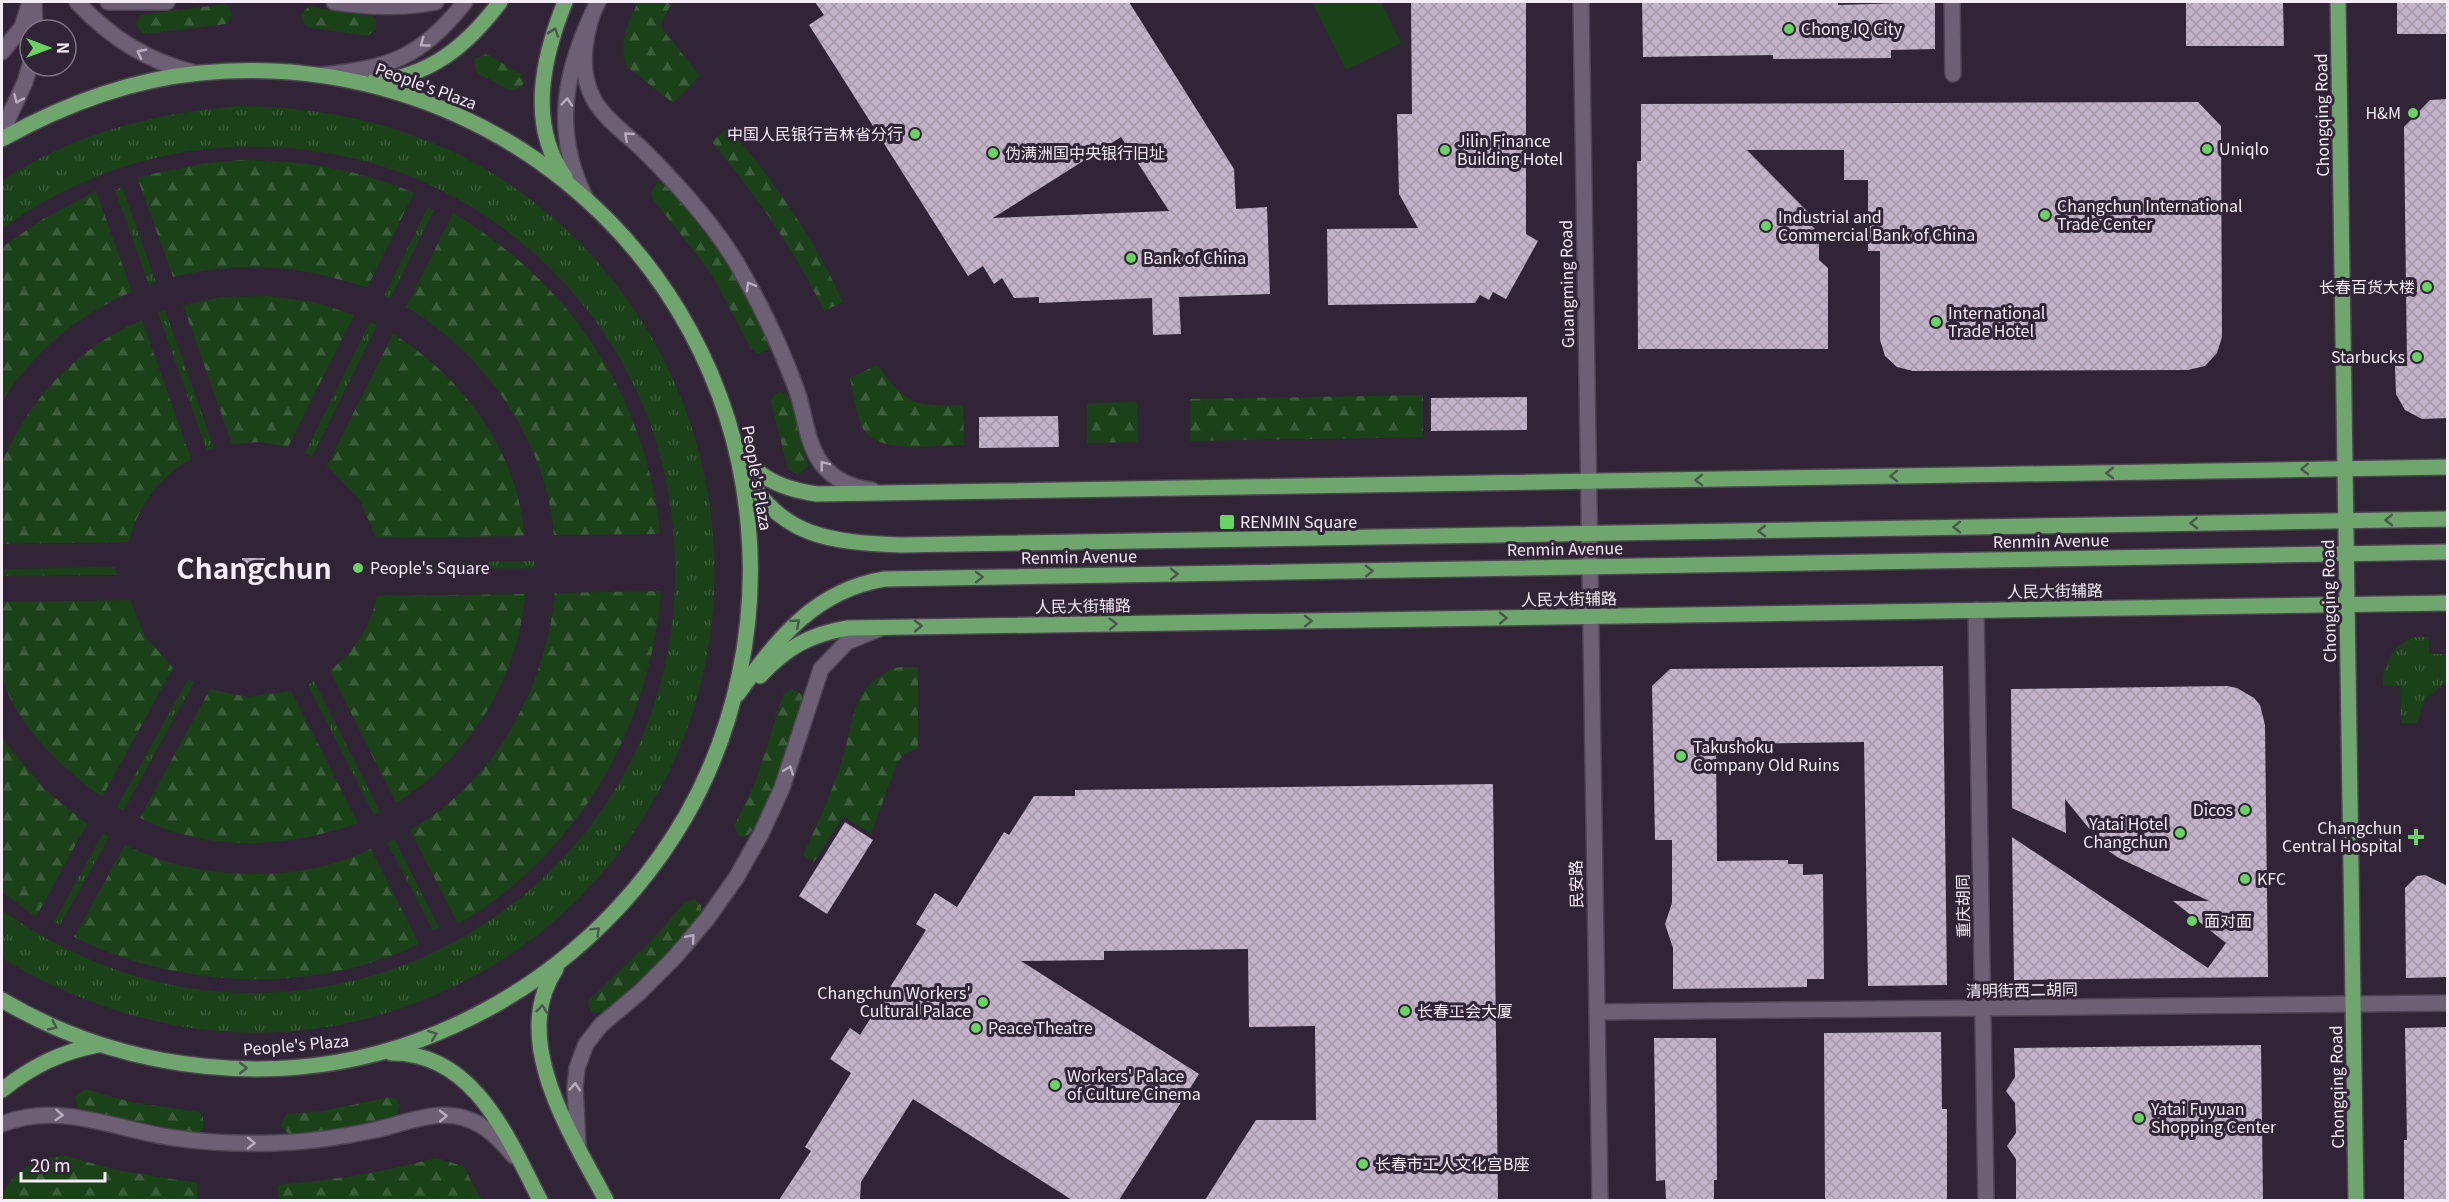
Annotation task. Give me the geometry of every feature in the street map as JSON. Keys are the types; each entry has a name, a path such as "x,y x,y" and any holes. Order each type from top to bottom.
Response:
{"main road":[{"path":"364,82 397,78 444,60 500,2"},
{"path":"565,2 552,35 544,67 542,94 544,123 552,153 572,187"},
{"name":"Chongqing Road","path":"2338,2 2356,1200"},
{"name":"People's Plaza","path":"2,139 72,104 112,91 195,74 269,71 322,75 364,82 444,108 482,127 519,147 586,199 632,246 671,299 712,376 738,459 750,535 747,633 733,701 695,800 673,838 648,874 620,907 560,962 520,991 482,1013 443,1031 373,1054 316,1065 230,1068 185,1064 99,1044 58,1029 2,1000"},
{"path":"731,433 745,458 759,472 794,491 817,494 2448,467"},
{"name":"Renmin Avenue","path":"738,459 759,496 790,524 812,534 857,543 912,545 2448,519"},
{"name":"Renmin Avenue","path":"733,701 771,648 815,608 844,589 885,579 2448,552"},
{"name":"人民大街辅路","path":"728,719 758,678 781,654 828,631 848,628 2448,603"},
{"path":"560,962 547,984 543,999 540,1030 541,1055 552,1093 606,1200"},
{"path":"2,1090 22,1075 63,1053 99,1044"},
{"path":"373,1054 410,1054 450,1071 484,1099 509,1138 540,1200"}],"street":[{"path":"32,2 34,18"},
{"path":"2,52 22,27 32,2"},
{"path":"77,2 116,38 139,53 167,66 195,74"},
{"path":"108,2 167,2"},
{"path":"334,2 387,8 411,7 436,2"},
{"path":"322,75 381,67 407,55 429,40 465,2"},
{"name":"Guangming Road","path":"1581,2 1589,567"},
{"path":"1952,2 1953,74"},
{"path":"586,199 574,175 565,125 570,71 596,7"},
{"path":"596,7 584,39 585,68 593,99 611,120 672,179 734,258 781,347 798,394 811,443 820,462 829,472 845,483 865,490 896,493"},
{"path":"2,132 26,78"},
{"name":"民安路","path":"1589,567 1600,1200"},
{"name":"重庆胡同","path":"1976,610 1986,1200"},
{"path":"578,1145 575,1087 577,1068 586,1044 601,1025 639,993 675,957 707,919 736,878 761,834 782,788 821,669 847,642 865,632 895,627"},
{"name":"清明街西二胡同","path":"1597,1012 2448,1003"},
{"path":"2,1124 30,1115 63,1114 175,1138 226,1143 276,1143 356,1134 426,1117 455,1116 478,1123 493,1133 523,1168"}],"green space":[{"path":"638,2 672,2 661,24 663,30 700,76 673,103 625,65 626,32"},
{"path":"1312,2 1381,2 1401,43 1346,70"},
{"path":"225,4 229,7 232,16 226,24 144,34 136,26 140,15"},
{"path":"307,8 372,16 376,20 376,30 367,36 308,27 304,24 301,15"},
{"path":"486,54 521,74 524,83 521,87 511,91 476,72 474,59"},
{"path":"239,106 274,107 343,116 409,134 442,147 503,180 581,244 642,321 685,407 709,500 714,595 699,690 664,781 608,866 584,893 558,918 500,961 470,979 437,994 369,1018 321,1028 273,1032 226,1032 179,1026 133,1015 88,1000 44,981 2,958 2,910 118,970 237,993 354,980 462,937 555,867 625,773 666,659 673,528 665,475 650,423 628,373 600,327 578,298 526,247 498,224 435,187 367,162 319,152 272,147 224,148 177,154 130,165 86,181 43,203 2,229 2,181 29,164 57,150 115,128 176,114"},
{"path":"728,127 792,210 843,302 824,311 773,223 712,142"},
{"path":"241,160 308,164 351,172 414,193 367,288 319,274 271,268 222,268 173,277 137,177 206,163"},
{"path":"657,183 666,184 729,266 760,316 768,336 768,350 758,354 751,349 711,273 652,198 651,192"},
{"path":"122,187 156,282 149,285 115,190"},
{"path":"96,191 132,292 94,311 59,336 28,367 2,401 2,247 43,219"},
{"path":"428,207 434,210 390,299 384,296"},
{"path":"453,213 495,241 533,273 566,309 596,348 620,391 639,436 652,484 660,534 554,535 549,501 539,467 525,435 507,404 486,375 461,349 435,326 406,307"},
{"path":"268,296 314,302 354,315 288,447 260,442 232,444 183,305 222,297"},
{"path":"165,310 214,448 207,451 158,313"},
{"path":"142,320 191,459 169,474 151,494 138,517 129,542 2,544 2,465 6,452 24,421 51,385 84,354 102,341"},
{"path":"370,322 377,325 312,457 305,453"},
{"path":"393,334 418,351 442,372 463,394 482,420 499,447 511,475 520,505 524,536 376,538 360,500 327,466"},
{"path":"877,365 897,389 912,401 932,405 963,405 964,445 897,446 873,439 865,432 858,414 850,378"},
{"path":"779,391 790,397 808,466 798,475 788,469 771,403 772,398"},
{"path":"1423,395 1423,437 1190,441 1190,399"},
{"path":"1137,402 1138,442 1087,443 1087,403"},
{"path":"534,561 535,568 397,570 396,563"},
{"path":"115,567 116,575 2,576 2,569"},
{"path":"661,591 654,642 642,691 624,739 600,783 572,824 539,862 501,895 458,924 410,830 440,810 467,786 491,759 511,729 528,697 540,663 550,628 555,593"},
{"path":"525,594 512,656 485,714 446,763 396,803 330,671 347,655 360,638 366,628 377,596"},
{"path":"130,600 145,636 173,668 102,797 57,760 42,744 8,694 1,668 2,602"},
{"path":"2413,637 2429,637 2429,654 2447,654 2447,681 2424,701 2417,723 2401,723 2400,686 2383,686 2383,678 2387,663 2394,651"},
{"path":"899,667 918,667 918,748 904,754 897,763 871,834 843,816 814,862 803,855 835,782 858,702 875,680"},
{"path":"188,679 194,682 123,811 117,807"},
{"path":"314,681 380,812 374,815 308,685"},
{"path":"210,689 247,697 291,691 358,823 304,838 248,843 220,842 193,837 140,818"},
{"path":"791,689 800,693 803,699 779,775 762,816 753,830 744,837 739,836 734,826 757,778 783,695"},
{"path":"2,738 45,790 87,824 36,917 2,892"},
{"path":"103,833 109,837 60,925 54,922"},
{"path":"394,839 439,928 433,931 387,842"},
{"path":"125,845 153,857 184,866 215,872 248,874 312,869 342,861 371,849 419,944 378,960 335,972 291,978 246,979 201,976 157,967 115,954 74,937"},
{"path":"694,899 701,905 701,914 669,952 604,1013 591,1012 588,1001 654,938 685,902"},
{"path":"85,1089 131,1102 199,1112 203,1117 203,1129 198,1132 168,1129 78,1108 75,1097"},
{"path":"391,1097 397,1100 400,1106 397,1117 325,1131 289,1134 281,1126 284,1117 288,1114 322,1111"},
{"path":"63,1155 116,1170 197,1183 197,1200 2,1200 10,1181 25,1168"},
{"path":"436,1158 463,1166 482,1200 278,1200 278,1185 358,1175"}],"building":[{"name":"伪满洲国中央银行旧址","path":"815,2 1129,2 1234,169 1236,209 1267,207 1270,294 1179,297 1181,334 1153,335 1152,298 1039,303 1039,297 1014,298 1002,278 994,284 983,266 968,276 809,25 824,15","holes":["1121,137 1169,211 993,218"]},
{"path":"1411,2 1526,2 1526,234 1538,241 1506,299 1493,292 1489,300 1480,295 1475,303 1328,305 1327,229 1418,228 1399,194 1397,114 1412,114"},
{"name":"Chong IQ City","path":"1642,2 1838,2 1838,5 1935,2 1935,49 1891,50 1891,58 1773,59 1773,55 1643,57"},
{"path":"2186,2 2283,2 2284,46 2186,46"},
{"path":"2397,2 2448,2 2448,34 2397,34"},
{"name":"长春百货大楼","path":"2448,99 2448,418 2422,419 2405,410 2396,394 2395,366 2407,366 2404,127 2430,100"},
{"name":"Changchun International Trade Center","path":"2198,102 2221,126 2222,337 2217,353 2205,366 2188,370 1913,371 1897,367 1885,356 1880,340 1880,251 1868,251 1868,180 1844,180 1844,150 1747,150 1810,214 1810,224 1819,233 1819,260 1828,268 1828,349 1638,349 1637,161 1641,161 1641,104"},
{"path":"1527,397 1527,430 1431,431 1431,398"},
{"path":"1058,416 1059,447 979,448 979,417"},
{"path":"242,558 265,558 265,582 242,582"},
{"path":"1943,666 1947,985 1868,986 1864,742 1716,744 1717,861 1788,860 1788,864 1803,864 1803,875 1823,874 1824,979 1807,979 1807,987 1673,989 1673,948 1665,924 1672,903 1672,840 1655,840 1652,686 1670,669"},
{"name":"Yatai Hotel Changchun","path":"2227,686 2237,688 2254,698 2260,705 2265,725 2268,977 2014,980 2012,837 2208,968 2226,943 2173,901 2209,901 2117,857 2106,849 2065,799 2066,833 2012,808 2011,689"},
{"path":"1493,784 1498,1200 1205,1200 1256,1120 1316,1120 1315,1026 1249,1027 1248,949 1104,951 1104,960 1021,961 1199,1074 1119,1200 1072,1200 913,1099 861,1182 860,1200 779,1200 811,1151 805,1147 851,1073 830,1059 850,1028 860,1035 926,930 916,924 935,893 957,907 1004,832 1009,835 1034,796 1075,796 1075,790"},
{"path":"845,822 873,840 827,914 799,896"},
{"path":"2425,875 2448,886 2448,977 2406,978 2405,888 2417,876"},
{"path":"2448,1027 2448,1200 2404,1200 2404,1140 2407,1140 2405,1028"},
{"path":"1941,1032 1942,1109 1947,1109 1947,1200 1825,1200 1824,1033"},
{"path":"1654,1038 1716,1038 1717,1180 1714,1180 1714,1200 1666,1200 1665,1180 1656,1181"},
{"name":"Yatai Fuyuan Shopping Center","path":"2261,1045 2263,1200 2016,1200 2016,1159 2007,1146 2016,1133 2015,1103 2006,1091 2015,1077 2014,1048"}],"place":[{"name":"Chong IQ City","path":"1789,29"},
{"name":"H&M","path":"2413,113"},
{"name":"中国人民银行吉林省分行","path":"915,134"},
{"name":"Uniqlo","path":"2207,149"},
{"name":"Jilin Finance Building Hotel","path":"1445,150"},
{"name":"伪满洲国中央银行旧址","path":"993,153"},
{"name":"Changchun International Trade Center","path":"2045,215"},
{"name":"Industrial and Commercial Bank of China","path":"1766,226"},
{"name":"Bank of China","path":"1131,258"},
{"name":"长春百货大楼","path":"2427,287"},
{"name":"International Trade Hotel","path":"1936,322"},
{"name":"Starbucks","path":"2417,357"},
{"name":"RENMIN Square","path":"1227,522"},
{"name":"People's Square","path":"358,568"},
{"name":"Takushoku Company Old Ruins","path":"1681,756"},
{"name":"Dicos","path":"2245,810"},
{"name":"Yatai Hotel Changchun","path":"2180,833"},
{"name":"Changchun Central Hospital","path":"2416,837"},
{"name":"KFC","path":"2245,879"},
{"name":"面对面","path":"2192,921"},
{"name":"Changchun Workers' Cultural Palace","path":"983,1002"},
{"name":"长春工会大厦","path":"1405,1011"},
{"name":"Peace Theatre","path":"976,1028"},
{"name":"Workers' Palace of Culture Cinema","path":"1055,1085"},
{"name":"Yatai Fuyuan Shopping Center","path":"2139,1118"},
{"name":"长春市工人文化宫B座","path":"1363,1164"}],"district":[{"name":"Changchun","path":"254,569"}]}
